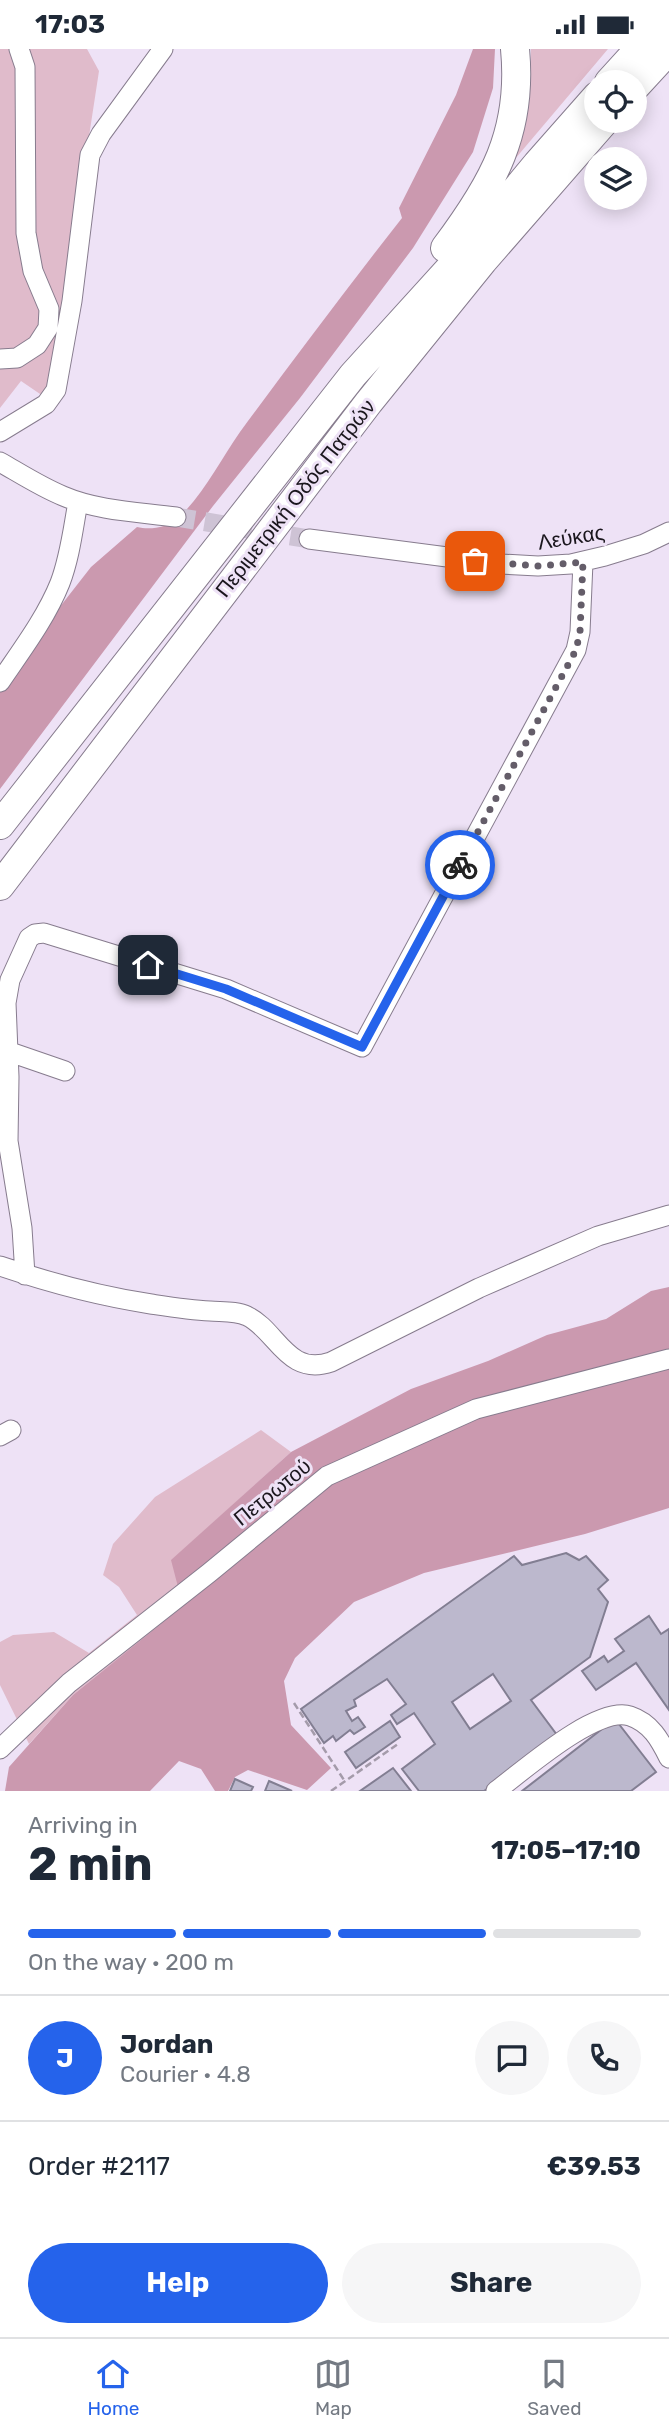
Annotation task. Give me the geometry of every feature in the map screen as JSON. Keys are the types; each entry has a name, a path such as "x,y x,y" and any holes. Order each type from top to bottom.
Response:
{"highway":[{"path":"354,375 460,229 500,161 516,101 516,49"},
{"path":"620,70 639,49"},
{"path":"647,74 669,50"},
{"name":"Περιμετρική Οδός Πατρών","path":"0,825 354,375 461,256 584,111"},
{"name":"Περιμετρική Οδός Πατρών","path":"0,886 369,402 483,261 595,133"}],"street":[{"path":"0,359 17,358 37,345 48,328 49,309 33,271 26,233 24,67 19,49"},
{"path":"0,432 53,397 74,291 90,155 101,134 163,49"},
{"path":"0,462 52,492 78,502 176,517"},
{"path":"0,682 61,581 78,502"},
{"name":"Λεύκας","path":"309,540 501,564 538,566 583,562 644,544 669,532"},
{"path":"25,1275 22,1228 8,1141 6,1003 10,980 29,938 44,933 226,989 362,1047 576,650 580,632 583,562"},
{"path":"7,1051 65,1071"},
{"path":"0,1266 93,1294 159,1305 243,1314 255,1321 291,1356 305,1364 321,1365 479,1288 598,1236 669,1215"},
{"name":"Πετρωτού","path":"0,1749 69,1683 327,1476 476,1409 669,1359"},
{"path":"496,1791 582,1727 608,1716 628,1715 645,1724 659,1737 669,1758"}],"path":[{"path":"294,1703 344,1780"},
{"path":"331,1791 398,1744"}],"shaded area":[{"path":"0,49 87,49 99,71 47,392 43,396 21,381 0,408"},
{"path":"473,49 495,49 493,88 473,152 413,248 300,398 213,506 0,789 0,688 91,567 137,527 158,527 173,522 203,489 240,432 402,218 399,208 456,95"},
{"path":"531,49 608,49 590,70 584,70 584,77 515,159 528,105"},
{"path":"669,1287 669,1508 585,1534 424,1573 354,1602 295,1658 284,1681 291,1725 331,1768 307,1790 248,1770 235,1777 228,1791 215,1791 201,1769 179,1761 150,1791 5,1791 9,1767 73,1695 183,1606 171,1560 291,1452 411,1389 488,1361 547,1335 606,1319 651,1291"},
{"path":"261,1430 291,1452 172,1560 184,1606 73,1695 29,1744 0,1685 0,1642 13,1635 54,1632 89,1653 137,1615 119,1587 103,1575 113,1544 155,1497"}],"building":[{"path":"566,1553 579,1560 586,1556 608,1580 598,1589 608,1602 590,1657 531,1700 560,1739 484,1791 419,1791 402,1769 435,1744 414,1713 397,1724 391,1715 406,1704 387,1679 354,1700 356,1706 346,1711 352,1721 358,1717 365,1727 354,1734 350,1730 336,1741 333,1736 324,1743 301,1709 514,1556 522,1565","holes":["493,1674 511,1701 470,1729 452,1702"]},
{"path":"649,1616 661,1634 669,1629 669,1710 636,1663 596,1690 582,1671 604,1656 608,1662 624,1651 615,1639"},
{"path":"615,1719 656,1772 631,1791 522,1791"},
{"path":"390,1721 400,1737 356,1768 345,1752"},
{"path":"393,1768 411,1791 360,1791"},
{"path":"235,1779 253,1787 251,1791 230,1791"},
{"path":"269,1781 292,1791 265,1791"}],"tunnel":[{"path":"176,517 309,539"}],"way so far":[{"path":"460,865 576,650 580,632 583,562 538,566 475,561"}],"route":[{"path":"148,965 226,989 362,1047 460,865"}]}
